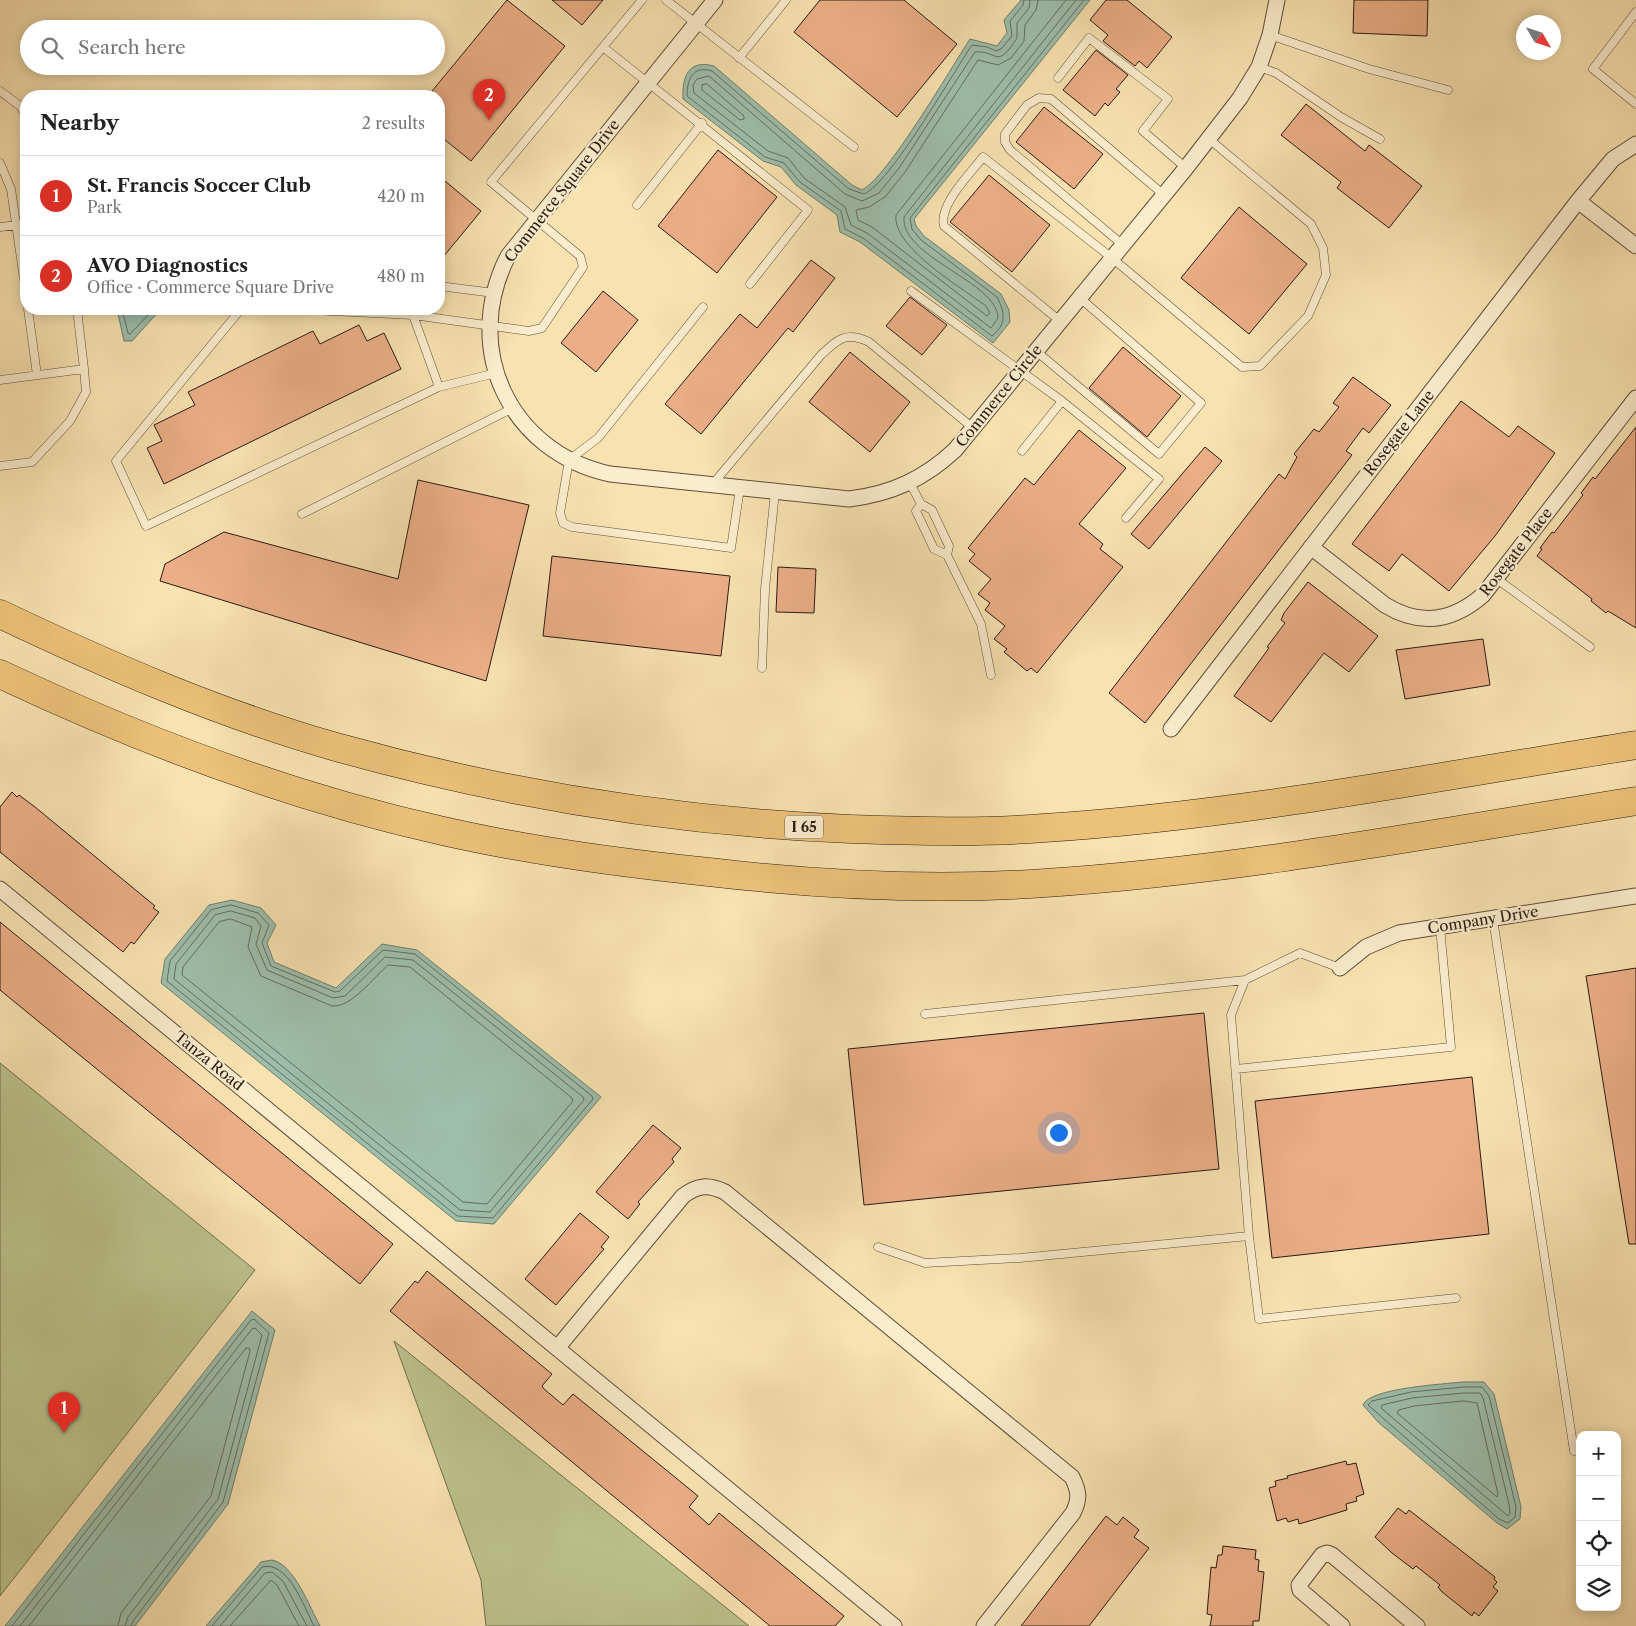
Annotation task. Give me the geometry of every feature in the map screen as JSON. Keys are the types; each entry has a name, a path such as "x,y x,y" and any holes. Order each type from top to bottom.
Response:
{"highway":[{"name":"I 65","path":"0,614 89,656 206,703 335,746 457,777 601,806 717,820 808,827 931,832 1042,829 1246,807 1636,745"},
{"path":"0,674 66,706 193,758 319,798 441,831 589,859 799,882 922,887 1042,883 1151,874 1259,861 1636,801"}],"street":[{"name":"Commerce Square Drive","path":"555,451 532,432 512,408 496,373 490,347 489,326 494,292 508,256 536,219 715,0"},
{"name":"Commerce Circle","path":"555,451 568,460 610,474 850,499 879,494 910,483 936,468 955,450 1080,298 1186,168 1240,98 1259,67 1270,35 1277,0"},
{"name":"Rosegate Lane","path":"1171,729 1578,202 1613,159 1636,144"},
{"path":"1578,202 1636,246"},
{"name":"Rosegate Place","path":"1311,547 1386,605 1407,615 1419,618 1449,616 1468,608 1484,595 1497,579 1636,398"},
{"name":"Tanza Road","path":"0,889 894,1626"},
{"name":"Company Drive","path":"1340,968 1358,951 1386,937 1636,896"},
{"path":"558,1348 683,1196 693,1188 703,1185 714,1186 725,1192 1072,1477 1078,1489 1078,1503 1073,1513 984,1626"},
{"path":"1342,1626 1300,1590 1299,1585 1322,1555 1327,1553 1332,1555 1417,1626"}],"lane":[{"path":"439,387 412,315 529,331 542,328 583,267 580,256 491,182 642,0"},
{"path":"666,0 854,147"},
{"path":"739,58 786,0"},
{"path":"1636,12 1593,69 1636,104"},
{"path":"1270,35 1369,69 1448,90"},
{"path":"1058,78 1089,38 1168,99 1143,130 1186,168"},
{"path":"603,47 702,123 808,210 750,284"},
{"path":"1259,67 1276,73 1340,117 1380,139"},
{"path":"0,91 20,106"},
{"path":"1123,245 1010,150 1004,142 1005,134 1026,105 1039,98 1051,99 1164,195"},
{"path":"637,205 702,123"},
{"path":"1060,321 944,226 942,218 946,205 983,157 1112,258 1242,367 1260,366 1308,316 1326,275 1323,248 1311,224 1209,139"},
{"path":"0,163 11,189 20,248"},
{"path":"0,227 20,225"},
{"path":"445,287 494,292"},
{"path":"911,290 1062,401 1159,479 1126,518"},
{"path":"1036,351 1159,454 1201,403 1080,298"},
{"path":"703,307 598,438 568,460 560,513 563,523 572,527 731,548 740,488"},
{"path":"29,315 37,375"},
{"path":"0,466 32,462 70,421 86,392 78,315"},
{"path":"235,315 116,461 146,526 439,387 496,373"},
{"path":"712,485 821,356 838,339 856,336 869,342 973,428"},
{"path":"0,380 84,369"},
{"path":"1022,451 1062,401"},
{"path":"302,514 512,408"},
{"path":"910,483 921,504 932,510 949,546 947,555 982,624 991,675"},
{"path":"762,668 765,589 775,492"},
{"path":"921,504 916,511 934,550 947,555"},
{"path":"1497,579 1590,647"},
{"path":"1493,919 1574,1451"},
{"path":"1236,1069 1451,1047 1440,927"},
{"path":"925,1014 1245,980 1300,953 1340,968"},
{"path":"1245,980 1231,1015 1249,1236 1259,1319 1456,1298"},
{"path":"878,1247 925,1263 1020,1258 1249,1236"}],"green space":[{"path":"0,1063 255,1270 0,1596"},
{"path":"394,1341 749,1626 486,1626 481,1580"}],"water":[{"path":"1021,0 1090,0 914,219 916,226 924,236 1001,294 1009,310 1010,322 993,343 860,242 840,232 837,215 796,185 781,167 763,161 683,99 684,84 688,72 698,65 714,66 852,185 862,190 873,181 902,145 970,39 997,46 1007,33 1004,20"},
{"path":"118,315 156,315 132,341 124,341"},
{"path":"232,900 261,908 276,925 267,943 274,962 336,988 382,944 417,950 601,1097 494,1224 456,1221 161,983 165,959 209,905"},
{"path":"252,1311 275,1330 228,1504 135,1626 5,1626"},
{"path":"1463,1382 1484,1382 1494,1394 1521,1507 1520,1519 1507,1529 1497,1523 1378,1422 1363,1405 1368,1399 1393,1391"},
{"path":"272,1560 280,1563 294,1578 320,1626 206,1626 261,1562"}],"building":[{"path":"507,0 565,46 471,161 445,140 445,90 433,90"},
{"path":"552,0 603,0 582,25"},
{"path":"820,0 904,0 957,44 897,117 794,32"},
{"path":"1106,0 1127,0 1172,37 1147,68 1139,61 1135,66 1103,41 1108,35 1090,20"},
{"path":"1354,0 1428,0 1427,36 1353,33"},
{"path":"1096,50 1128,75 1116,89 1120,92 1108,106 1105,103 1095,116 1063,90"},
{"path":"1306,104 1365,151 1369,145 1422,186 1389,228 1337,188 1341,182 1281,135"},
{"path":"1044,107 1103,154 1074,189 1016,142"},
{"path":"718,150 777,197 717,273 658,226"},
{"path":"989,175 1050,225 1012,272 950,222"},
{"path":"445,181 481,211 445,255"},
{"path":"1239,207 1307,264 1249,334 1181,278"},
{"path":"811,260 835,278 793,332 788,328 701,434 665,404 740,314 757,328"},
{"path":"603,291 638,320 596,372 561,343"},
{"path":"910,297 947,325 922,355 886,326"},
{"path":"359,325 367,341 384,333 401,369 164,484 147,448 162,441 154,425 195,405 188,392 313,331 320,344"},
{"path":"1123,347 1181,396 1147,437 1089,388"},
{"path":"850,352 910,402 870,452 809,402"},
{"path":"1353,377 1391,405 1369,433 1363,428 1346,451 1352,455 1145,723 1109,693 1279,474 1285,479 1297,457 1294,454 1314,429 1319,432 1339,407 1333,403"},
{"path":"1461,401 1509,437 1518,426 1555,453 1495,536 1449,591 1402,554 1389,571 1352,544"},
{"path":"1636,427 1636,628 1608,611 1606,613 1591,601 1592,599 1537,556 1542,549 1540,548 1552,532 1554,533 1583,495 1581,493 1593,477 1595,479"},
{"path":"1079,430 1126,468 1079,524 1103,544 1100,549 1123,567 1037,673 1031,668 1027,671 1004,652 1007,649 994,639 1005,626 985,610 990,603 978,594 991,579 969,561 975,554 968,548 1025,478 1034,485"},
{"path":"1205,447 1222,461 1149,549 1131,534"},
{"path":"418,480 529,505 486,681 160,581 165,564 224,532 398,579"},
{"path":"552,556 730,576 721,656 543,636"},
{"path":"778,567 816,569 814,613 776,612"},
{"path":"1308,582 1378,636 1349,672 1324,653 1271,722 1234,696 1285,623 1281,620 1284,613"},
{"path":"1483,639 1490,685 1405,699 1396,650"},
{"path":"12,792 35,807 155,906 153,908 159,912 134,944 131,942 123,952 0,852 0,807"},
{"path":"0,922 393,1244 360,1284 0,990"},
{"path":"1636,968 1636,1244 1629,1244 1586,976"},
{"path":"1204,1013 1219,1169 864,1205 848,1049"},
{"path":"1472,1077 1489,1234 1272,1258 1255,1101"},
{"path":"653,1125 681,1148 672,1159 674,1162 638,1202 640,1204 628,1219 596,1192"},
{"path":"580,1213 609,1237 601,1247 604,1249 556,1305 525,1279"},
{"path":"427,1271 552,1374 542,1386 563,1405 573,1394 698,1496 689,1507 709,1525 719,1513 844,1616 835,1626 770,1626 390,1311 415,1281 418,1283"},
{"path":"1346,1461 1347,1465 1356,1463 1364,1494 1356,1497 1357,1501 1346,1504 1347,1510 1299,1524 1298,1519 1288,1522 1286,1518 1277,1521 1269,1488 1276,1486 1275,1481 1288,1478 1287,1476"},
{"path":"1398,1508 1406,1514 1409,1510 1495,1577 1494,1579 1497,1582 1493,1587 1498,1591 1479,1616 1474,1612 1472,1616 1441,1591 1438,1587 1440,1585 1416,1566 1413,1569 1375,1537"},
{"path":"1106,1516 1117,1525 1123,1517 1139,1530 1134,1537 1149,1548 1089,1626 1021,1626"},
{"path":"1223,1546 1256,1550 1255,1559 1259,1560 1258,1571 1264,1572 1259,1621 1253,1621 1253,1626 1210,1626 1212,1615 1207,1614 1211,1567 1216,1568 1218,1555 1222,1555"}],"place":[{"name":"AVO Diagnostics","path":"489,120"},
{"name":"St. Francis Soccer Club","path":"64,1433"}]}
